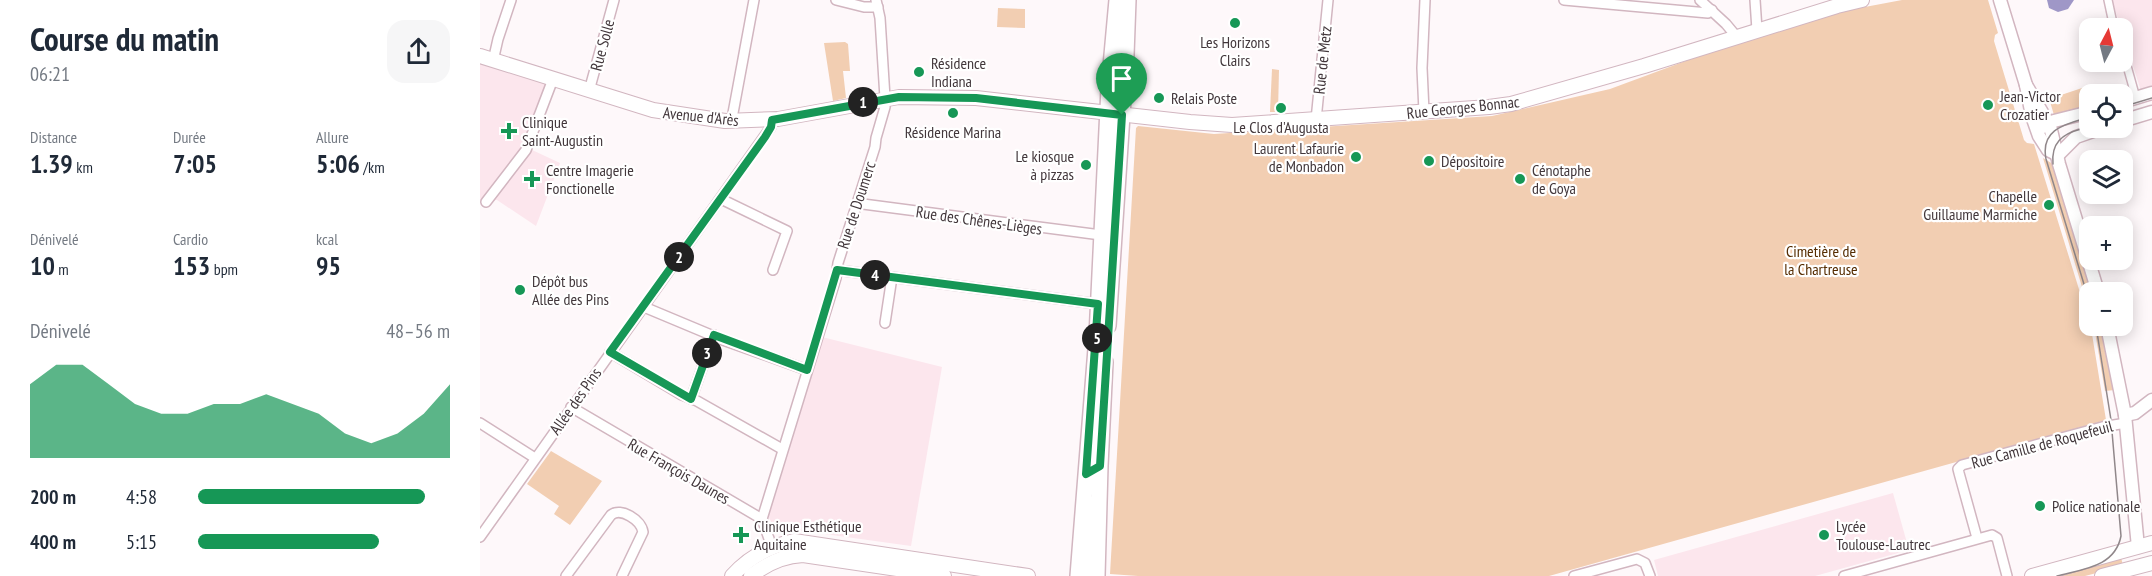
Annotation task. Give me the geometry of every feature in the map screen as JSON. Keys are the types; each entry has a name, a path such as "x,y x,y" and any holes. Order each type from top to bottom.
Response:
{"main road":[{"path":"1097,576 1118,0"},
{"path":"1078,576 1101,235 1128,0"},
{"name":"Rue Georges Bonnac","path":"1115,114 1221,125 1489,107 1527,100 1757,30 1836,3 1862,0"},
{"name":"Avenue d'Arès","path":"486,59 653,110 733,122 772,120 885,98 976,98 1115,114"},
{"path":"1086,474 1090,519 1089,576"},
{"path":"732,576 749,561 772,547 794,541 1028,576"},
{"path":"2032,576 2152,543"},
{"path":"752,576 770,563 784,557 803,555 912,574 944,576"},
{"path":"2102,576 2136,571 2152,563"}],"street":[{"path":"486,59 498,39 512,0"},
{"name":"Rue Solle","path":"590,91 614,0"},
{"path":"733,122 754,0"},
{"path":"836,0 864,7 877,3"},
{"name":"Rue de Metz","path":"1316,120 1328,0"},
{"path":"1424,112 1422,68 1425,0"},
{"path":"1564,0 1708,13 1712,10"},
{"path":"1700,0 1736,36"},
{"path":"1755,0 1757,30"},
{"path":"2108,0 2112,18"},
{"name":"Rue de Doumerc","path":"762,519 875,147 885,107 877,3"},
{"path":"2001,3 2039,136 2048,150 2058,155"},
{"path":"2129,72 2136,98"},
{"path":"486,202 526,150 553,80"},
{"path":"2026,85 2049,123 2095,282"},
{"path":"2133,99 2152,93"},
{"path":"2133,118 2152,112"},
{"path":"2039,136 2043,126 2079,115"},
{"name":"Allée des Pins","path":"480,537 484,522 535,458 644,307 771,127 772,120"},
{"path":"2058,155 2079,136"},
{"path":"721,199 787,231 773,270"},
{"name":"Rue des Chênes-Lièges","path":"858,202 1101,235"},
{"path":"837,270 1098,304"},
{"path":"885,323 892,277"},
{"path":"644,307 807,370"},
{"path":"691,399 714,335"},
{"path":"2109,336 2125,414 2138,547"},
{"path":"610,352 782,449"},
{"path":"2125,414 2152,399"},
{"name":"Rue François Daunes","path":"571,407 762,519"},
{"name":"Rue Camille de Roquefeuil","path":"1977,538 1958,469 1962,465 2112,425 2125,414"},
{"path":"480,423 535,458"},
{"path":"1086,474 1100,466"},
{"path":"566,576 615,512 620,512 640,523 643,531 622,576"},
{"path":"762,519 772,547"},
{"path":"1845,576 1870,573 1992,535 1995,536 2007,576"},
{"path":"1574,576 1633,559 1642,560 1648,567 1650,576"}],"shaded area":[{"path":"2047,0 2074,0 2068,9 2058,12 2049,8"},
{"path":"2112,0 2152,0 2152,88 2141,91 2133,66 2133,18 2118,18"},
{"name":"Clinique Saint-Augustin","path":"480,64 556,87 530,149 560,163 536,226 497,200 480,201"},
{"path":"822,337 942,367 911,546 774,527 768,516"},
{"name":"Lycée Toulouse-Lautrec","path":"1893,493 1909,550 1815,576 1658,576 1654,560"}],"green space":[{"name":"Cimetière de la Chartreuse","path":"1902,0 1988,0 1998,33 1994,41 2024,140 2034,144 2079,289 2079,336 2092,336 2106,420 1549,576 1138,576 1110,574 1136,128 1138,126 1214,134 1492,116 1610,89 1691,59 1849,10"},
{"path":"998,8 1025,9 1025,28 997,27"},
{"path":"845,42 848,44 850,71 843,71 846,98 833,101 824,43"},
{"path":"1272,69 1279,70 1278,112 1270,112"},
{"path":"2079,89 2079,109 2054,115 2048,95 2054,93 2055,97"},
{"path":"2043,158 2053,164 2056,169 2079,245 2079,270 2086,270 2090,282 2081,282"},
{"path":"2096,336 2104,336 2115,390 2105,391"},
{"path":"551,451 602,481 570,525 554,514 559,506 527,484"},
{"path":"2121,557 2123,566 2085,576 2048,576"}],"tram line":[{"path":"2133,104 2152,98"},
{"path":"2079,120 2064,125 2051,134 2045,149 2046,159 2083,282"},
{"path":"2053,164 2054,150 2059,140 2079,130"},
{"path":"2057,576 2087,568 2105,560 2118,546 2121,536 2111,420 2098,336"}],"place":[{"name":"Les Horizons Clairs","path":"1235,23"},
{"name":"Résidence Indiana","path":"919,72"},
{"name":"Relais Poste","path":"1159,98"},
{"name":"Jean-Victor Crozatier","path":"1988,105"},
{"name":"Le Clos d'Augusta","path":"1281,108"},
{"name":"Résidence Marina","path":"953,113"},
{"name":"Clinique Saint-Augustin","path":"509,131"},
{"name":"Laurent Lafaurie de Monbadon","path":"1356,157"},
{"name":"Dépositoire","path":"1429,161"},
{"name":"Le kiosque à pizzas","path":"1086,165"},
{"name":"Centre Imagerie Fonctionelle","path":"532,179"},
{"name":"Cénotaphe de Goya","path":"1520,179"},
{"name":"Chapelle Guillaume Marmiche","path":"2049,205"},
{"name":"Dépôt bus Allée des Pins","path":"520,290"},
{"name":"Police nationale","path":"2040,506"},
{"name":"Clinique Esthétique Aquitaine","path":"741,535"},
{"name":"Lycée Toulouse-Lautrec","path":"1824,535"}],"route":[{"path":"899,97 976,98 1122,115 1100,466 1086,474 1098,304 837,270 807,370 714,335 691,399 610,352 765,137 772,120 899,97"}]}
